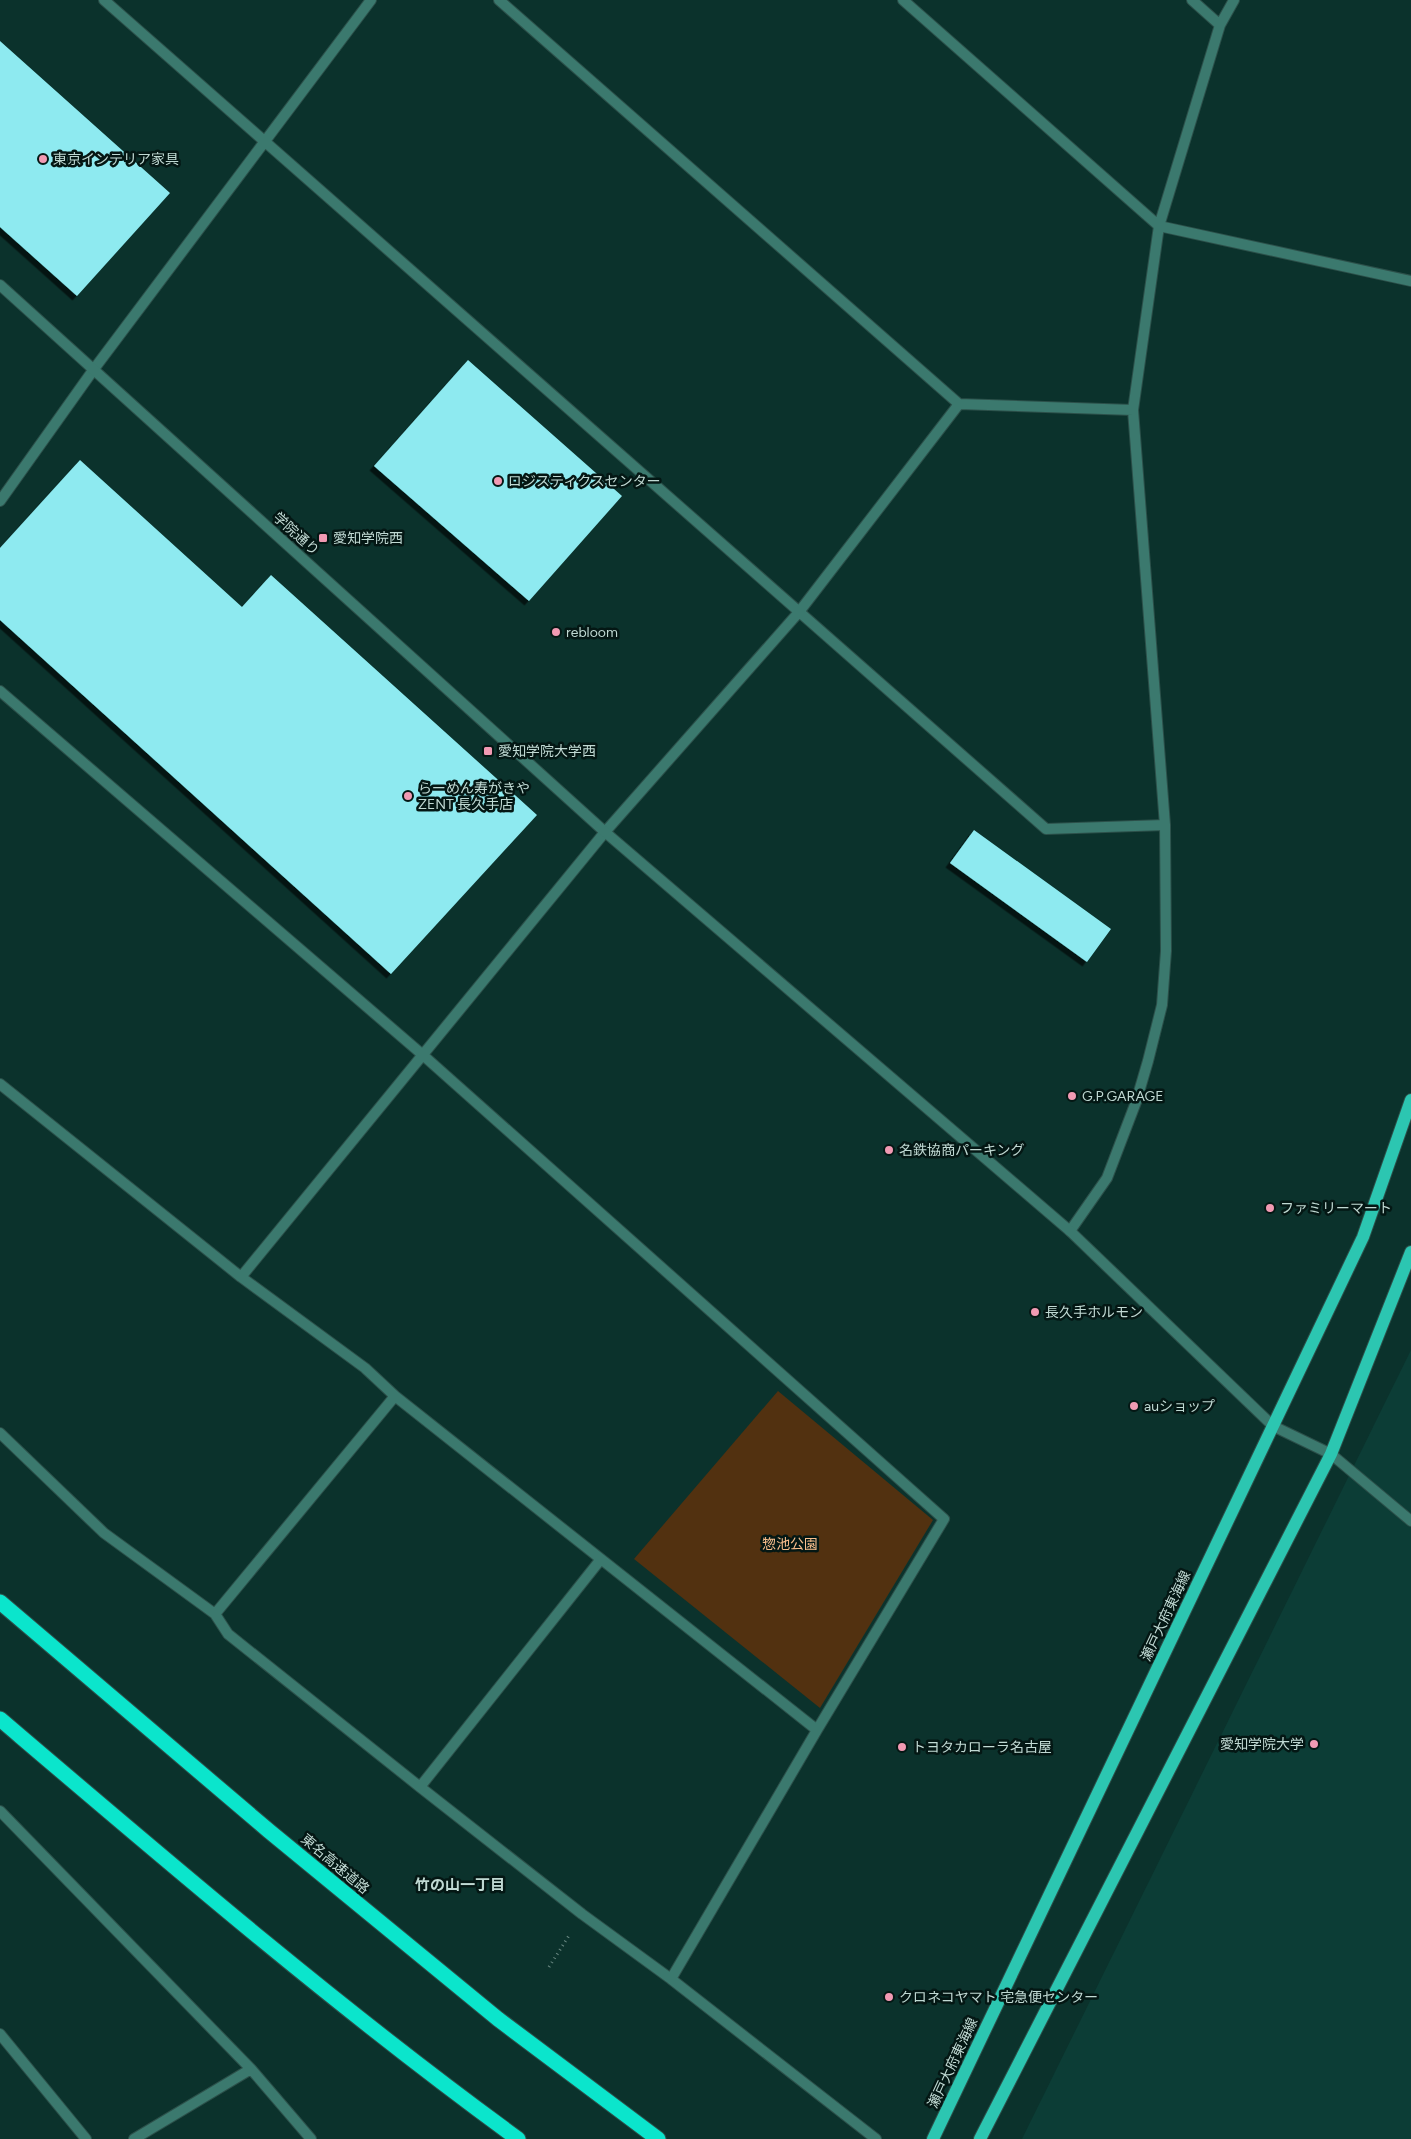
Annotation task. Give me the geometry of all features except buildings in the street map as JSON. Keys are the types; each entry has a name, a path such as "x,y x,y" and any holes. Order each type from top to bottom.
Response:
{"highway":[{"name":"東名高速道路","path":"0,1602 269,1831 498,2019 658,2139"},
{"path":"0,1719 198,1888 451,2090 518,2139"}],"main road":[{"name":"瀬戸大府東海線","path":"934,2139 1363,1237 1411,1100"},
{"path":"980,2139 1331,1454 1411,1252"}],"street":[{"path":"104,0 1046,829 1165,825"},
{"path":"0,501 94,369 371,0"},
{"path":"499,0 959,404 1133,410"},
{"path":"903,0 1159,226 1411,281"},
{"path":"1192,0 1220,25"},
{"path":"1070,1231 1107,1178 1138,1094 1162,1005 1166,951 1165,825 1133,410 1159,226 1220,25 1234,0"},
{"name":"学院通り","path":"0,285 605,832 1070,1231 1273,1426 1331,1454 1411,1521"},
{"path":"241,1277 424,1056 605,832 799,612 959,404"},
{"path":"0,691 424,1056 944,1519 817,1730 672,1979"},
{"path":"0,1084 241,1277 365,1368 395,1396 817,1730"},
{"path":"216,1614 395,1396"},
{"path":"0,1433 104,1533 216,1614 228,1634 582,1914 672,1979 876,2139"},
{"path":"420,1787 601,1559"},
{"path":"0,1811 251,2069 311,2139"},
{"path":"0,2034 86,2139"},
{"path":"134,2139 251,2069"}],"path":[{"path":"548,1967 582,1914"}],"shaded area":[{"name":"愛知学院大学","path":"1411,1350 1411,2139 1022,2139"}],"green space":[{"name":"惣池公園","path":"778,1391 933,1520 820,1708 634,1559"}],"place":[{"name":"東京インテリア家具","path":"43,159"},
{"name":"ロジスティクスセンター","path":"498,481"},
{"name":"愛知学院西","path":"323,538"},
{"name":"rebloom","path":"556,632"},
{"name":"愛知学院大学西","path":"488,751"},
{"name":"らーめん寿がきや ZENT 長久手店","path":"408,796"},
{"name":"G.P.GARAGE","path":"1072,1096"},
{"name":"名鉄協商パーキング","path":"889,1150"},
{"name":"ファミリーマート","path":"1270,1208"},
{"name":"長久手ホルモン","path":"1035,1312"},
{"name":"auショップ","path":"1134,1406"},
{"name":"愛知学院大学","path":"1314,1744"},
{"name":"トヨタカローラ名古屋","path":"902,1747"},
{"name":"クロネコヤマト 宅急便センター","path":"889,1997"}],"district":[{"name":"竹の山一丁目","path":"460,1885"}]}
